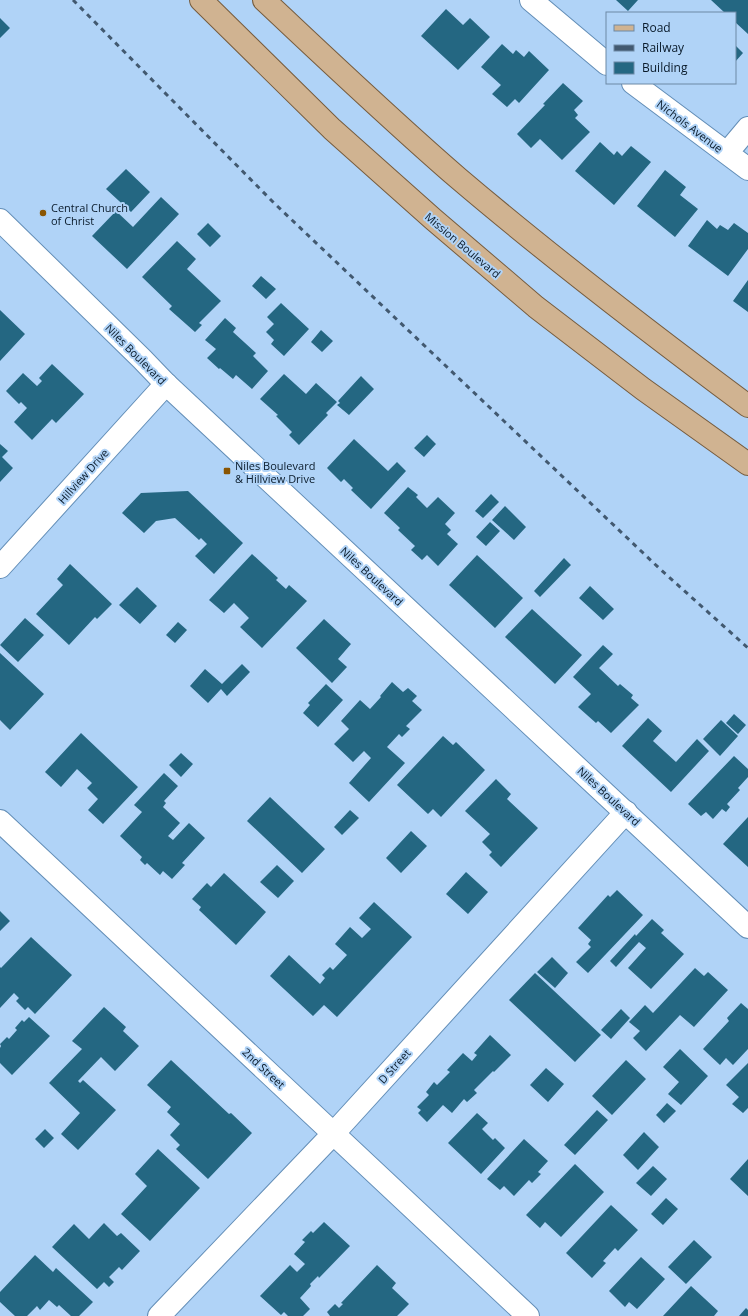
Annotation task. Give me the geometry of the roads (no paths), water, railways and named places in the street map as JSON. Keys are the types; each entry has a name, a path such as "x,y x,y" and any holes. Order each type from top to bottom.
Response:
{"main road":[{"name":"Mission Boulevard","path":"201,0 332,129 433,219 536,307 643,389 748,464"},
{"path":"264,0 357,87 458,178 652,334 748,406"}],"street":[{"path":"531,0 606,63"},
{"name":"Nichols Avenue","path":"633,84 748,169"},
{"path":"727,153 748,128"},
{"name":"Niles Boulevard","path":"0,220 166,384 748,927"},
{"name":"Hillview Drive","path":"0,567 166,384"},
{"name":"D Street","path":"158,1316 333,1134 626,812"},
{"name":"2nd Street","path":"0,821 528,1316"}],"railway":[{"path":"73,0 274,203 660,569 748,648"}],"place":[{"name":"Central Church of Christ","path":"43,213"},
{"name":"Niles Boulevard & Hillview Drive","path":"227,471"}]}
